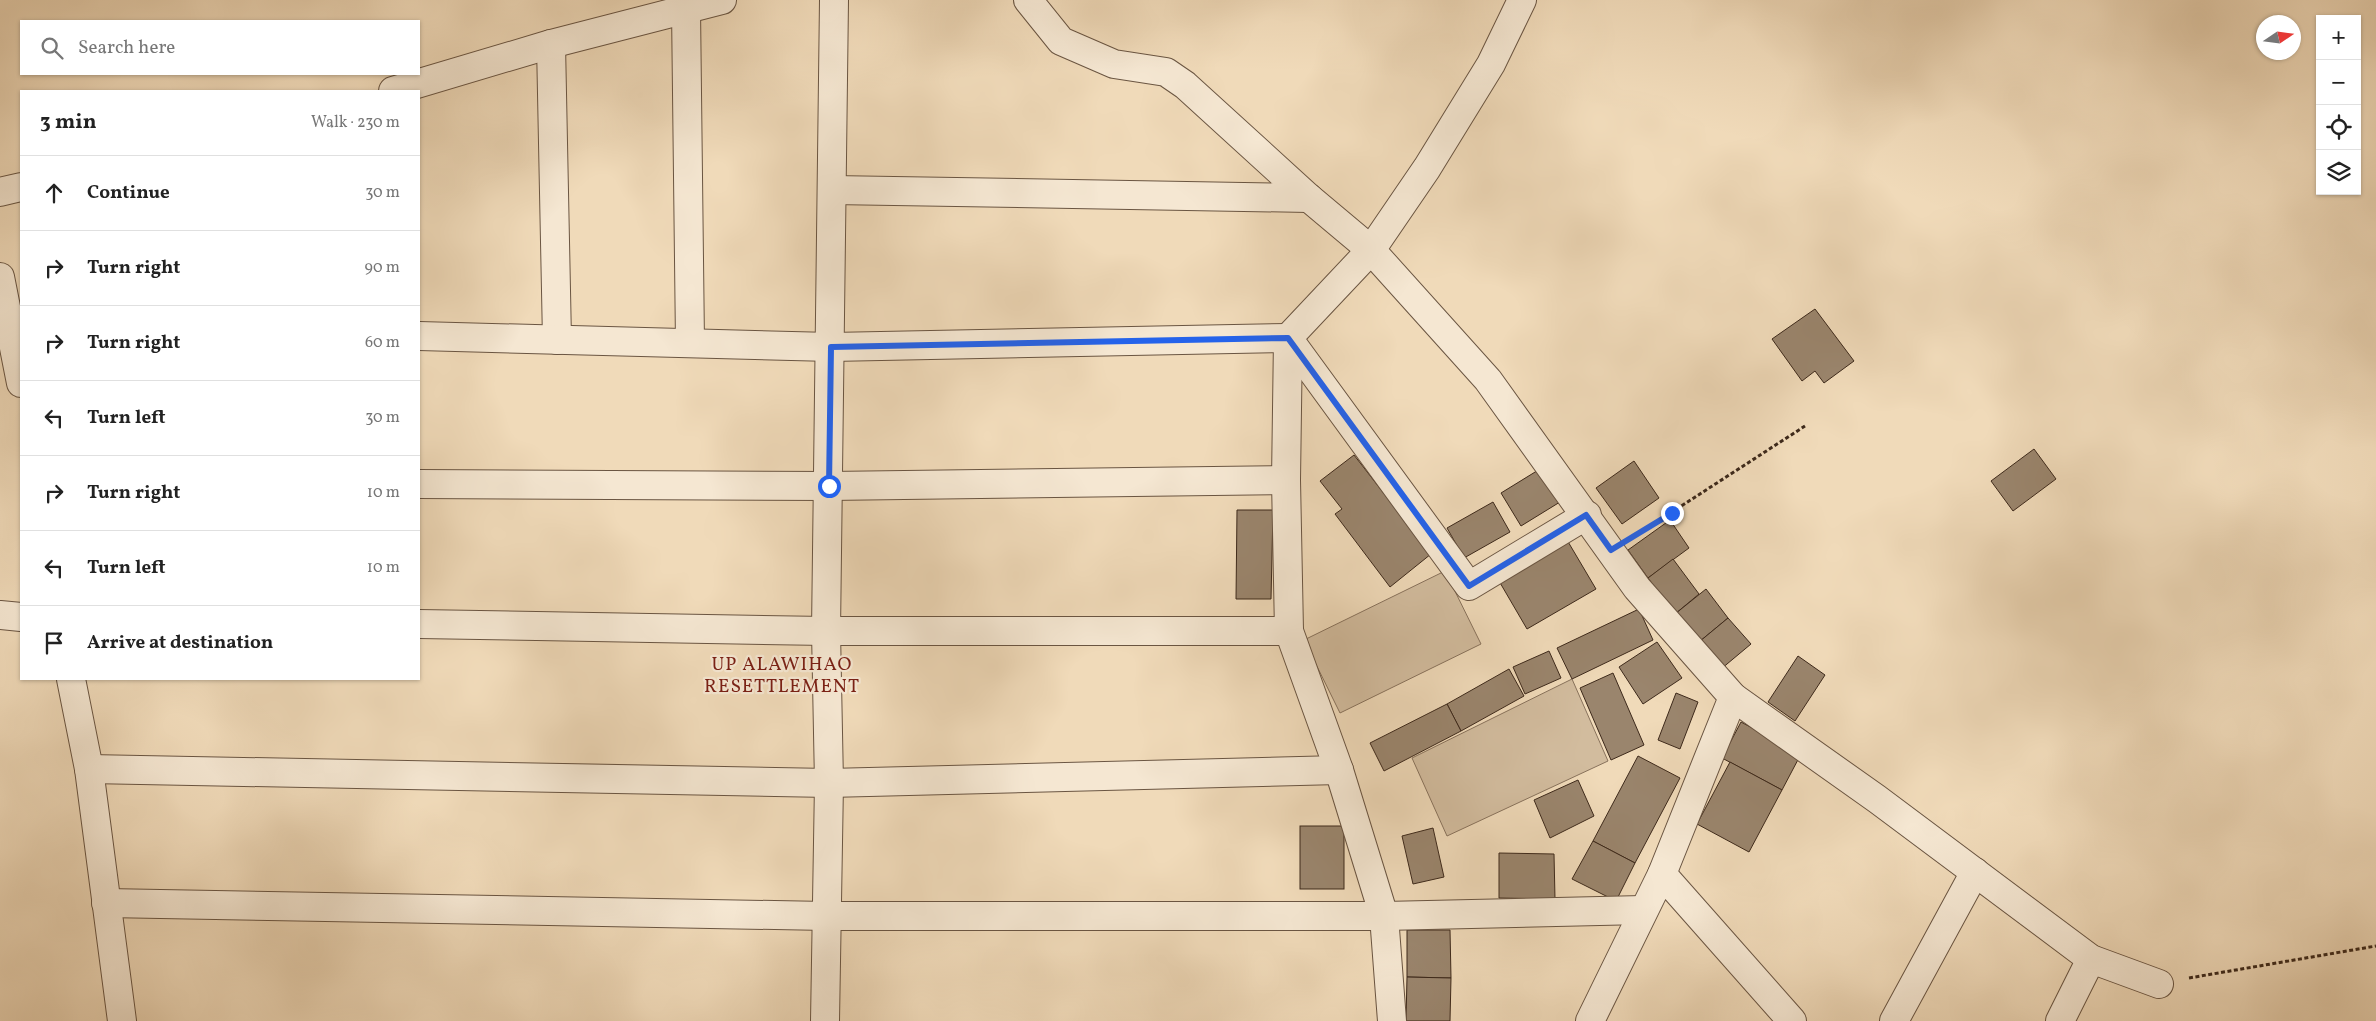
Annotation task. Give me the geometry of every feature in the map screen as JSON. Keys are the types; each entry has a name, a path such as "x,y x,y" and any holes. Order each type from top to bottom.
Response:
{"street":[{"path":"395,90 551,44 722,0"},
{"path":"825,1021 829,783 826,631 834,0"},
{"path":"1028,0 1061,41 1114,64 1166,72 1185,86 1371,250 1488,380 1637,588 1733,697 1877,799 2091,959 2159,984"},
{"path":"1392,1021 1384,916 1339,770 1288,631 1286,480 1288,338 1371,250 1427,168 1491,64 1522,0"},
{"path":"686,9 690,343"},
{"path":"551,44 557,340"},
{"path":"0,192 20,187"},
{"path":"832,190 1310,198"},
{"path":"0,276 17,337 20,372"},
{"path":"420,336 831,347 1288,338"},
{"path":"1288,338 1469,586 1586,515"},
{"path":"420,484 829,486 1286,480"},
{"path":"0,615 20,617"},
{"path":"420,624 826,631 1288,631"},
{"path":"71,680 89,768 122,1021"},
{"path":"1590,1021 1662,874 1733,697"},
{"path":"89,768 829,783 1339,770"},
{"path":"1894,1021 1975,872"},
{"path":"1662,874 1792,1021"},
{"path":"106,903 826,916 1384,916 1643,910"},
{"path":"2060,1021 2091,959"}],"path":[{"path":"1611,550 1805,426"},
{"path":"2159,984 2376,946"}],"shaded area":[{"path":"1445,571 1481,644 1340,713 1304,640"},
{"path":"1572,679 1608,761 1447,836 1412,758"}],"building":[{"path":"1815,309 1854,361 1824,383 1815,371 1802,381 1772,339"},
{"path":"2034,449 2056,479 2013,511 1991,481"},
{"path":"1354,455 1431,554 1390,587 1335,514 1342,509 1320,481"},
{"path":"1634,461 1659,498 1622,524 1596,488"},
{"path":"1540,469 1560,502 1521,526 1501,493"},
{"path":"1493,502 1510,532 1464,558 1447,528"},
{"path":"1237,510 1273,510 1271,599 1236,599"},
{"path":"1670,520 1689,548 1648,578 1628,550"},
{"path":"1567,540 1596,589 1527,629 1499,581"},
{"path":"1673,559 1699,594 1675,614 1648,578"},
{"path":"1706,589 1728,618 1699,642 1675,614"},
{"path":"1639,609 1653,640 1572,679 1557,648"},
{"path":"1728,618 1751,644 1721,669 1699,642"},
{"path":"1657,642 1682,678 1643,704 1619,667"},
{"path":"1549,651 1561,678 1525,694 1513,667"},
{"path":"1798,656 1825,675 1795,721 1768,702"},
{"path":"1509,669 1524,696 1461,731 1447,704"},
{"path":"1613,673 1644,745 1611,760 1580,688"},
{"path":"1676,693 1698,702 1680,749 1658,740"},
{"path":"1447,704 1461,731 1384,771 1370,743"},
{"path":"1741,722 1801,754 1782,790 1722,758"},
{"path":"1638,756 1680,778 1635,863 1593,841"},
{"path":"1730,762 1782,790 1749,852 1697,824"},
{"path":"1578,780 1594,816 1550,838 1534,800"},
{"path":"1300,826 1344,826 1344,889 1300,889"},
{"path":"1433,828 1444,877 1413,884 1402,836"},
{"path":"1593,841 1635,863 1616,901 1572,879"},
{"path":"1499,853 1554,854 1555,899 1499,898"},
{"path":"1407,930 1450,930 1451,978 1407,977"},
{"path":"1407,977 1451,978 1450,1021 1406,1021"}],"district":[{"name":"UP ALAWIHAO RESETTLEMENT","path":"782,674"}],"route":[{"path":"829,486 831,347 1288,338 1469,586 1586,515 1611,550 1672,513"}]}
